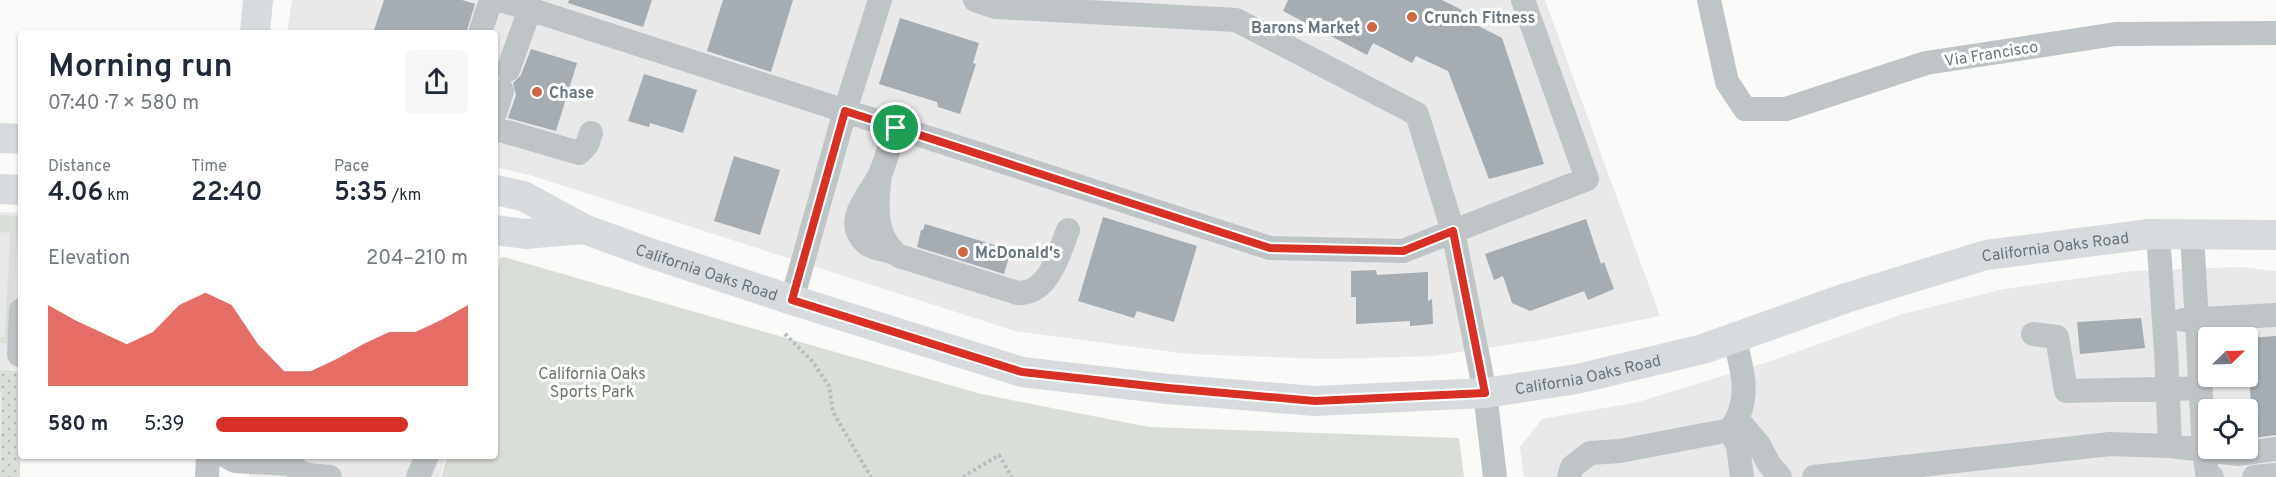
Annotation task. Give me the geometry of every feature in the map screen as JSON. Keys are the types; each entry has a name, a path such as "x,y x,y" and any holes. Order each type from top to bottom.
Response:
{"main road":[{"path":"255,30 258,0"},
{"path":"0,138 18,139"},
{"path":"0,189 18,190"},
{"name":"California Oaks Road","path":"498,191 523,196 584,229 792,300 1022,372 1315,401 1485,393 1577,380 1703,350 1846,298 1986,255 2158,234 2276,235"},
{"name":"California Oaks Road","path":"498,230 525,234 584,229"}],"street":[{"path":"481,30 491,0"},
{"path":"501,0 1270,248 1403,251 1587,179 1523,0"},
{"path":"792,300 845,111 880,0"},
{"path":"975,0 996,7 1236,20 1417,114 1453,231 1485,393 1495,477"},
{"name":"Via Francisco","path":"1709,0 1727,81 1745,109 1786,109 1926,63 2116,34 2276,33"},
{"path":"502,91 530,9"},
{"path":"498,128 579,153 587,145 591,133"},
{"path":"896,128 880,174 862,201 857,219 859,232 865,243 874,248 894,252 899,256 1018,293 1026,293 1035,289 1049,276 1068,230"},
{"path":"2158,234 2170,446"},
{"path":"2192,234 2201,399"},
{"path":"2164,321 2276,315"},
{"path":"13,354 18,326"},
{"path":"2033,334 2057,337 2067,391 2200,388"},
{"path":"1734,338 1745,378 1742,407 1734,425 1742,477"},
{"path":"1569,477 1572,467 1590,453 1620,451 1734,425"},
{"path":"1734,425 1759,445 1769,464 1780,477"},
{"path":"1814,477 2110,444 2198,449"},
{"path":"2258,451 2276,449"},
{"path":"207,477 208,459"},
{"path":"418,477 426,459"},
{"path":"2205,459 2207,473 2212,477"},
{"path":"233,463 292,460 294,470 299,474 330,477"},
{"path":"2254,477 2276,475"}],"path":[{"path":"785,334 812,361 829,387 833,412 871,477"},
{"path":"963,477 999,455 1012,477"}],"shaded area":[{"path":"292,0 1545,0 1660,316 1545,339 1433,356 1328,359 1188,354 1015,331 533,176 498,168 498,30 287,30"},
{"path":"0,212 18,213 18,370 10,369 6,477 0,477"},
{"path":"2240,267 2276,271 2276,477 1524,477 1520,447 1542,419 1638,402 1765,363 1903,314 2004,289 2132,271"},
{"path":"250,459 444,459 440,477 249,477"}],"green space":[{"path":"0,215 18,216 13,344 0,343 0,337 5,337 10,233 0,232"},
{"name":"California Oaks Sports Park","path":"504,257 981,394 1149,427 1459,438 1464,477 441,477 446,459 498,459 498,270 500,258"},
{"path":"0,370 18,371 20,477 0,477 2,392 0,392"}],"building":[{"path":"384,0 462,0 475,4 467,30 374,30"},
{"path":"569,0 652,0 643,27 568,3"},
{"path":"723,0 793,0 771,72 707,51"},
{"path":"1288,0 1442,0 1462,10 1459,16 1502,38 1544,164 1489,179 1448,71 1416,56 1412,63 1373,43 1367,55 1283,11"},
{"path":"900,18 979,43 973,63 976,64 960,114 938,107 937,102 879,84"},
{"name":"Chase","path":"531,49 577,63 556,131 508,118 516,95 513,83 521,75"},
{"path":"644,74 697,90 683,133 650,123 649,127 628,121"},
{"path":"734,156 780,170 760,235 714,221"},
{"path":"1103,217 1197,246 1174,322 1137,311 1134,318 1078,301"},
{"path":"1586,219 1601,264 1604,262 1614,289 1588,300 1584,291 1530,311 1512,303 1503,276 1494,280 1485,254"},
{"name":"McDonald's","path":"925,224 1011,250 1004,274 917,247 921,230"},
{"path":"1376,270 1377,275 1428,272 1428,301 1432,299 1433,324 1410,326 1410,321 1356,324 1356,297 1351,297 1351,271"},
{"path":"2141,318 2145,348 2080,354 2077,322"},
{"path":"2276,336 2276,435 2258,437 2258,399 2251,399 2250,387 2258,387 2258,337"}],"place":[{"name":"Crunch Fitness","path":"1412,17"},
{"name":"Barons Market","path":"1372,27"},
{"name":"Chase","path":"537,92"},
{"name":"McDonald's","path":"963,252"}],"route":[{"path":"845,111 896,128 1270,248 1403,251 1453,231 1485,393 1315,401 1022,372 792,300 845,111"}]}
